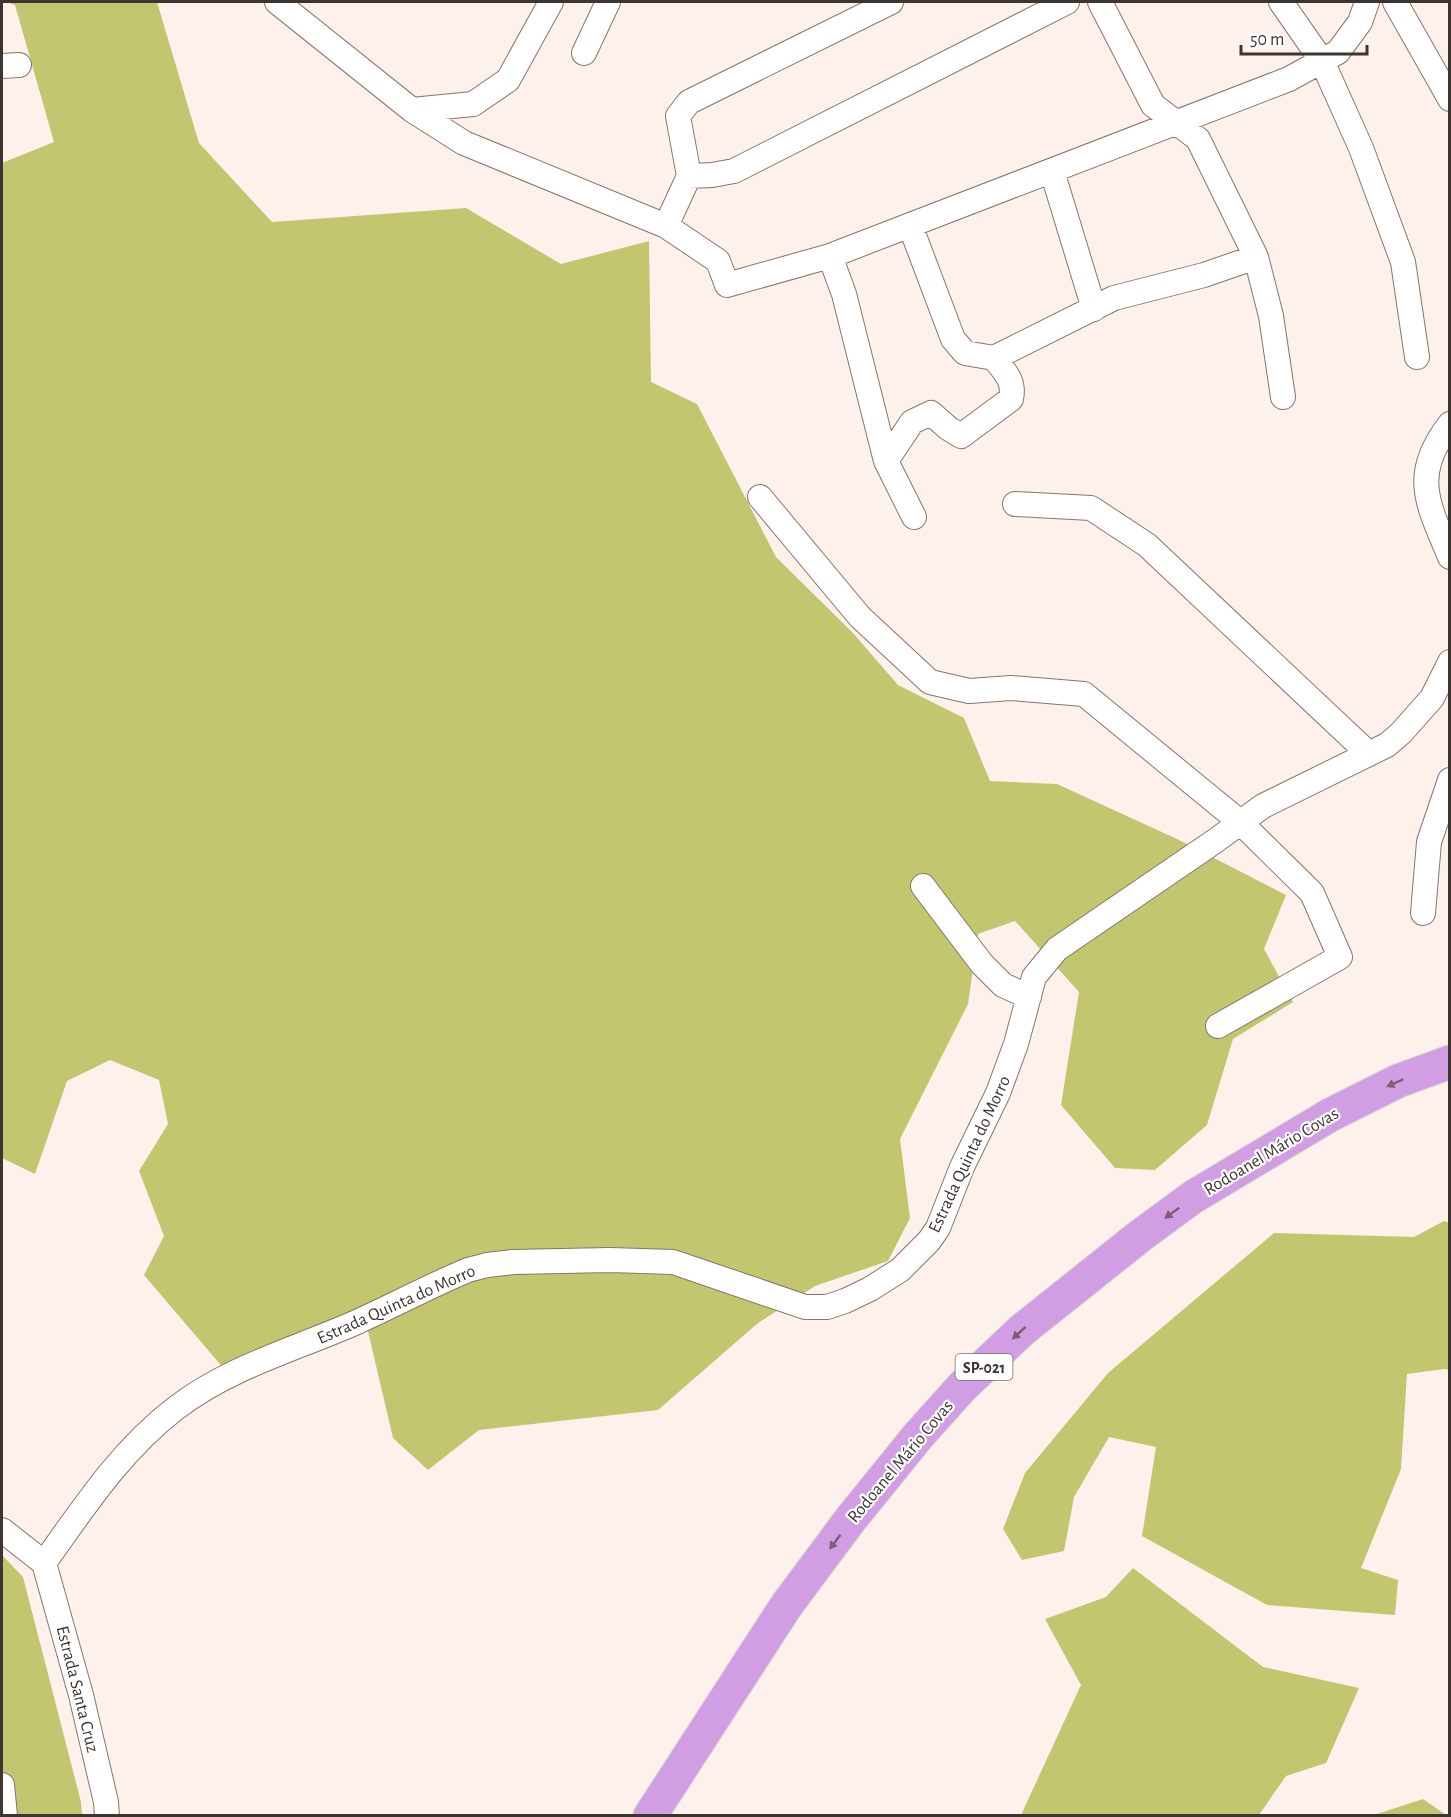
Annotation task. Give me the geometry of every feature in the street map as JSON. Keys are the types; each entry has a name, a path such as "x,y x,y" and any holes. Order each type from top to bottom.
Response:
{"highway":[{"name":"Rodoanel Mário Covas","path":"650,1815 794,1597 918,1436 979,1371 1022,1330 1193,1197 1330,1115 1398,1081 1449,1062"}],"street":[{"path":"277,2 412,110 464,143 666,226 718,261 727,285 830,256 1289,80 1338,52 1360,22 1367,2"},
{"path":"412,110 473,104 508,80 551,2"},
{"path":"584,53 608,2"},
{"path":"666,226 688,176 678,116 689,102 891,2"},
{"path":"688,176 734,171 1067,2"},
{"path":"1100,2 1153,105 1198,139 1256,257 1271,316 1283,397"},
{"path":"1281,2 1322,61 1361,148 1403,262 1417,357"},
{"path":"1395,2 1449,99"},
{"path":"1052,171 1094,309"},
{"path":"910,225 953,339 965,353 994,358 1114,298 1204,275 1256,257"},
{"path":"830,256 844,294 886,461 914,517"},
{"path":"886,461 912,422 931,413 961,436 1011,399 1013,388 1008,375 994,358"},
{"path":"1449,424 1428,461 1426,493 1449,557"},
{"path":"760,497 860,617 930,682 969,691 1011,688 1084,694 1240,822 1312,893 1340,957 1218,1026"},
{"path":"1015,504 1091,508 1147,545 1369,754"},
{"name":"Estrada Quinta do Morro","path":"44,1563 118,1462 175,1408 224,1378 356,1322 468,1270 513,1262 610,1260 673,1262 806,1307 827,1307 870,1289 900,1270 929,1241 938,1228 962,1167 1004,1078 1034,977 1057,948 1240,822 1289,792 1386,745 1401,733 1432,698 1449,662"},
{"path":"1423,913 1429,842 1449,780"},
{"path":"923,886 982,964 1003,985 1029,997"},
{"path":"2,1530 44,1563"},
{"name":"Estrada Santa Cruz","path":"44,1563 81,1695 107,1815"},
{"path":"2,1785 5,1815"}],"green space":[{"path":"7,2 157,2 199,143 272,222 466,208 561,264 649,241 651,382 697,404 776,557 853,633 898,685 964,718 990,781 1057,784 1177,839 1286,895 1264,949 1293,1002 1233,1039 1207,1125 1155,1170 1115,1168 1061,1105 1079,992 1015,921 978,934 968,1004 900,1139 910,1218 888,1261 815,1286 758,1323 658,1410 479,1430 428,1470 393,1438 363,1310 225,1370 144,1275 164,1236 139,1171 168,1124 159,1080 110,1060 67,1081 35,1174 2,1158 2,163 54,142 15,5"},
{"path":"1444,1221 1450,1223 1449,1370 1407,1374 1401,1469 1361,1568 1398,1580 1395,1615 1267,1605 1142,1536 1156,1447 1109,1437 1074,1497 1064,1551 1022,1560 1003,1529 1025,1473 1108,1373 1274,1233 1414,1237"},
{"path":"2,1555 23,1577 81,1802 82,1815 2,1815"},
{"path":"1133,1568 1263,1667 1359,1688 1326,1763 1286,1776 1259,1815 1021,1815 1081,1685 1045,1619 1106,1597"},
{"path":"1423,1799 1446,1815 1374,1815"}]}
